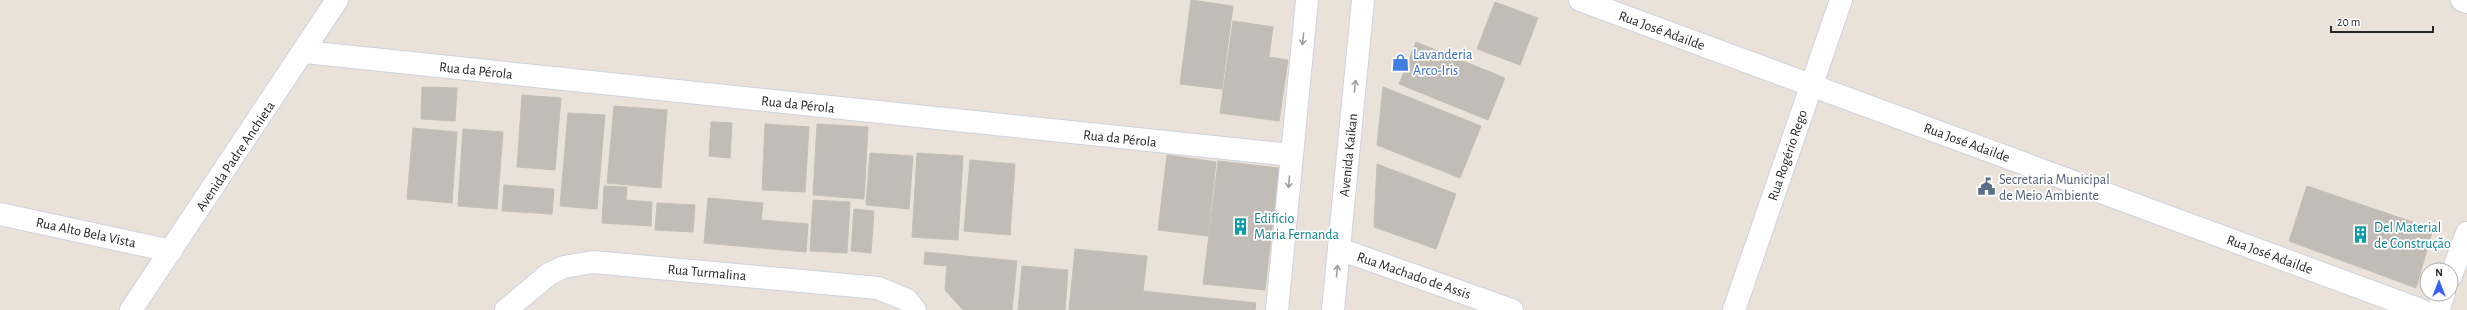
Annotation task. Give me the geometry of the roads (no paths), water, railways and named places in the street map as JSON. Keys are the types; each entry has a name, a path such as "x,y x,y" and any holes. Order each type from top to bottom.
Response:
{"street":[{"name":"Avenida Padre Anchieta","path":"131,310 305,52 337,0"},
{"path":"1277,310 1307,0"},
{"name":"Avenida Kaikan","path":"1333,310 1363,0"},
{"name":"Rua José Adailde","path":"1580,0 2420,310"},
{"name":"Rua Rogério Rego","path":"1734,310 1811,84 1842,0"},
{"path":"2462,0 2467,2"},
{"name":"Rua da Pérola","path":"305,52 1291,155"},
{"name":"Rua Alto Bela Vista","path":"0,214 171,251"},
{"path":"2456,262 2467,233"},
{"name":"Rua Machado de Assis","path":"1338,249 1512,310"},
{"name":"Rua Turmalina","path":"506,310 549,274 564,267 593,262 878,288 906,307"}],"place":[{"name":"Lavanderia Arco-Iris","path":"1400,62"},
{"name":"Secretaria Municipal de Meio Ambiente","path":"1986,187"},
{"name":"Edifício Maria Fernanda","path":"1241,226"},
{"name":"Del Material de Construção","path":"2361,235"}]}
